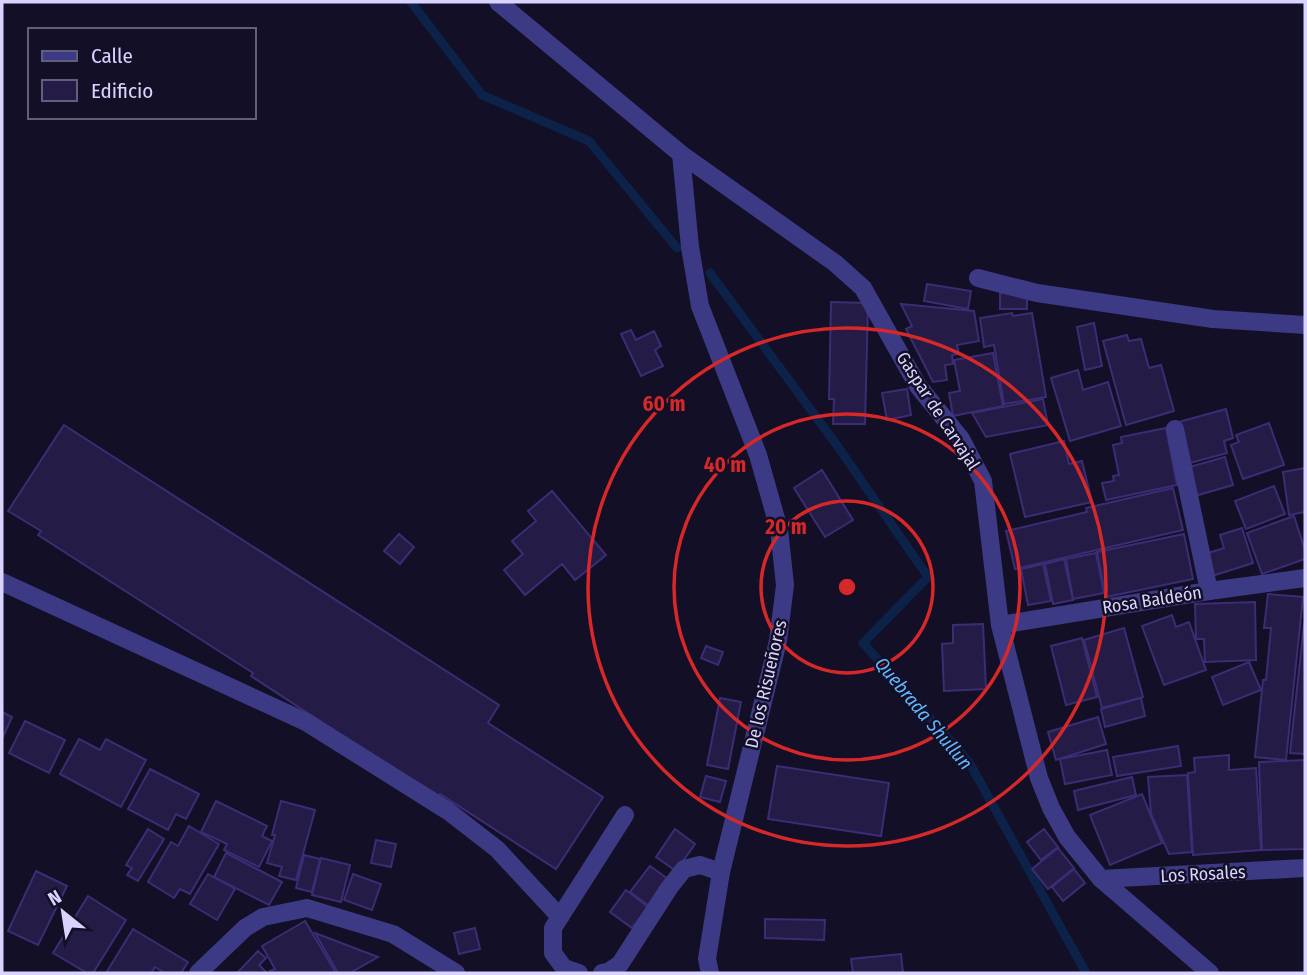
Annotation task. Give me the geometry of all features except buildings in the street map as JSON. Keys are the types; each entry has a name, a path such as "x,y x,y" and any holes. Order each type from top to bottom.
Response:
{"street":[{"name":"Gaspar de Carvajal","path":"498,2 681,154 835,263 863,288 918,386 961,439 983,481 1000,625 1043,788 1051,808 1067,836 1101,879 1210,973"},
{"name":"De los Risueñores","path":"681,154 690,247 700,306 758,454 779,529 785,584 778,641 721,872 705,968"},
{"path":"978,278 1037,293 1200,317 1305,325"},
{"path":"1175,429 1209,591"},
{"name":"Rosa Baldeón","path":"1000,625 1305,578"},
{"path":"2,582 306,722 448,811 497,849 560,918"},
{"path":"579,973 564,968 553,953 553,928 625,815"},
{"path":"603,973 620,964 668,888 684,869 700,865 721,872"},
{"name":"Los Rosales","path":"1101,879 1305,868"},
{"path":"198,973 245,928 263,917 307,908 393,934 456,973"}],"waterway":[{"name":"Quebrada Shullun","path":"411,2 482,95 589,141 677,248"},
{"name":"Quebrada Shullun","path":"710,273 836,444 928,577 863,643 969,762 1086,973"}]}
